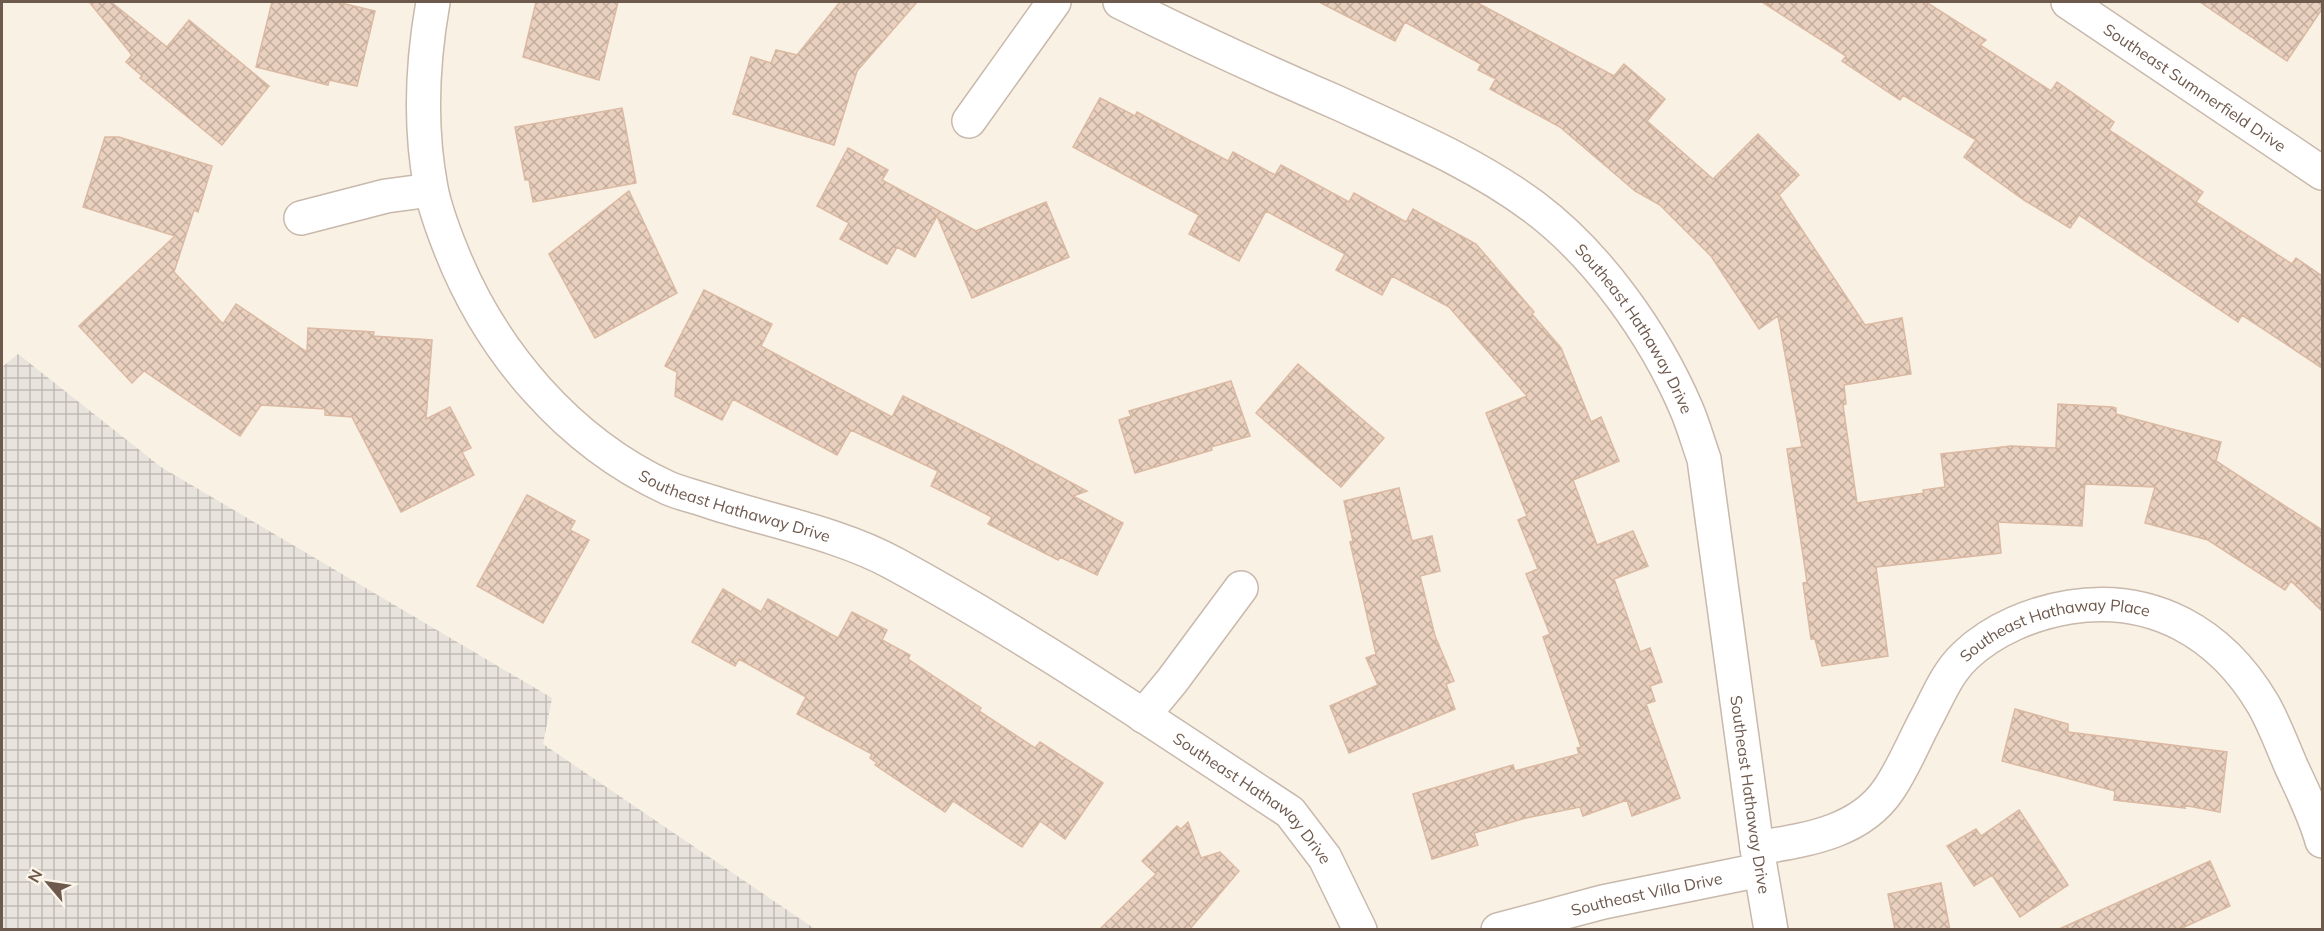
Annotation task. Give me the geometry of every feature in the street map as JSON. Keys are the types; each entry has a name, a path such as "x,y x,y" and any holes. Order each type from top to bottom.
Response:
{"street":[{"name":"Southeast Hathaway Drive","path":"433,2 424,55 423,134 431,190 441,223 466,286 505,352 537,391 594,443 638,472 671,489 765,519 817,532 891,562 991,619 1290,812 1325,858 1360,930"},
{"path":"969,121 1054,2"},
{"name":"Southeast Hathaway Drive","path":"1120,2 1194,39 1472,166 1534,207 1574,242 1624,300 1663,361 1686,409 1704,459 1759,859 1771,930"},
{"name":"Southeast Summerfield Drive","path":"2068,2 2322,173"},
{"path":"301,218 386,196 431,190"},
{"path":"1143,716 1241,588"},
{"name":"Southeast Hathaway Place","path":"1759,859 1797,841 1841,830 1872,809 1889,790 1946,679 1965,656 2002,629 2044,611 2094,604 2127,605 2175,619 2207,639 2245,676 2264,706 2322,841"},
{"name":"Southeast Villa Drive","path":"1498,930 1759,859"}],"shaded area":[{"path":"18,354 161,467 552,698 543,744 815,929 2,929 2,367"}],"building":[{"path":"111,2 167,47 189,20 269,86 222,145 140,78 142,76 126,62 132,55 90,3"},
{"path":"272,2 337,2 375,11 357,86 329,80 328,85 256,67"},
{"path":"536,2 618,2 599,80 523,57"},
{"path":"840,2 917,2 857,71 834,145 733,114 751,57 771,63 776,50 797,55"},
{"path":"1319,2 1476,2 1614,76 1624,64 1665,99 1647,121 1713,179 1758,134 1799,175 1779,195 1865,325 1902,318 1911,374 1844,385 1846,404 1843,405 1857,503 1924,493 1923,490 1945,487 1941,454 2011,446 2056,448 2058,404 2112,407 2116,408 2116,414 2221,442 2216,461 2322,530 2322,611 2291,581 2285,590 2208,540 2145,523 2155,487 2085,484 2082,526 1998,522 2001,553 1876,567 1888,656 1822,666 1815,639 1811,639 1803,583 1807,582 1787,449 1802,447 1778,316 1759,329 1711,256 1660,205 1635,191 1560,127 1490,89 1496,79 1478,70 1481,64 1405,22 1395,41"},
{"path":"1762,2 1926,2 1986,40 1980,45 2051,91 2057,82 2114,122 2109,130 2203,192 2196,202 2292,264 2296,258 2322,276 2322,368 2242,315 2238,322 2079,215 2070,228 2024,200 1964,157 1976,140 1903,95 1900,100 1842,61 1846,56"},
{"path":"2200,2 2322,2 2322,9 2287,61"},
{"path":"1100,98 1135,116 1137,112 1228,161 1233,152 1275,175 1281,165 1349,202 1354,193 1406,222 1413,209 1476,244 1534,312 1532,314 1561,348 1591,422 1601,417 1619,461 1573,480 1597,545 1633,531 1648,566 1614,579 1640,652 1650,648 1662,682 1650,686 1655,701 1646,704 1680,798 1632,816 1627,800 1583,816 1580,807 1526,818 1474,833 1478,845 1432,859 1413,794 1513,765 1515,771 1579,754 1577,748 1581,747 1543,637 1550,634 1526,574 1538,569 1518,520 1527,516 1486,413 1527,396 1449,307 1392,276 1382,295 1336,270 1345,254 1266,211 1239,261 1189,234 1199,215 1073,147"},
{"path":"622,108 636,183 533,202 529,180 525,180 515,127"},
{"path":"105,137 119,137 212,166 198,212 194,210 174,272 223,324 236,304 307,352 308,328 374,332 373,336 432,340 426,419 450,407 471,448 462,452 474,475 401,512 352,417 325,415 325,409 261,405 240,436 144,371 132,383 79,326 175,236 83,207"},
{"path":"848,148 888,170 882,180 976,231 1046,202 1069,257 972,298 937,216 915,257 897,247 887,264 840,239 849,223 817,206"},
{"path":"629,191 677,293 595,338 549,254"},
{"path":"704,290 772,324 761,346 892,417 903,396 1087,491 1073,496 1123,523 1097,575 1060,557 1058,560 988,524 992,517 931,486 938,471 851,430 837,455 733,399 722,420 675,396 677,372 665,366"},
{"path":"1298,364 1384,438 1341,487 1256,413"},
{"path":"1231,381 1250,436 1135,473 1119,420 1131,416 1129,411"},
{"path":"1399,488 1412,541 1432,536 1440,571 1420,576 1435,636 1454,681 1446,684 1455,709 1349,753 1330,706 1378,685 1366,658 1376,654 1350,542 1353,541 1344,501"},
{"path":"527,495 575,521 570,530 589,540 543,623 477,586"},
{"path":"723,589 761,612 768,599 838,638 852,612 887,630 882,640 910,655 908,659 981,708 979,711 1035,748 1040,742 1103,783 1065,839 1040,821 1022,847 953,801 945,812 875,765 877,763 870,758 872,754 797,714 806,697 739,659 735,666 692,642"},
{"path":"2015,709 2068,724 2068,732 2227,752 2220,812 2183,805 2185,808 2114,800 2115,791 2002,761"},
{"path":"2019,810 2068,885 2020,917 1992,875 1974,886 1947,846 1976,829 1981,836"},
{"path":"1188,822 1201,858 1220,852 1239,871 1189,930 1099,930 1156,874 1142,861 1177,826 1181,829"},
{"path":"2210,861 2230,906 2178,930 2057,930"},
{"path":"1941,883 1950,930 1895,930 1888,894"}]}
